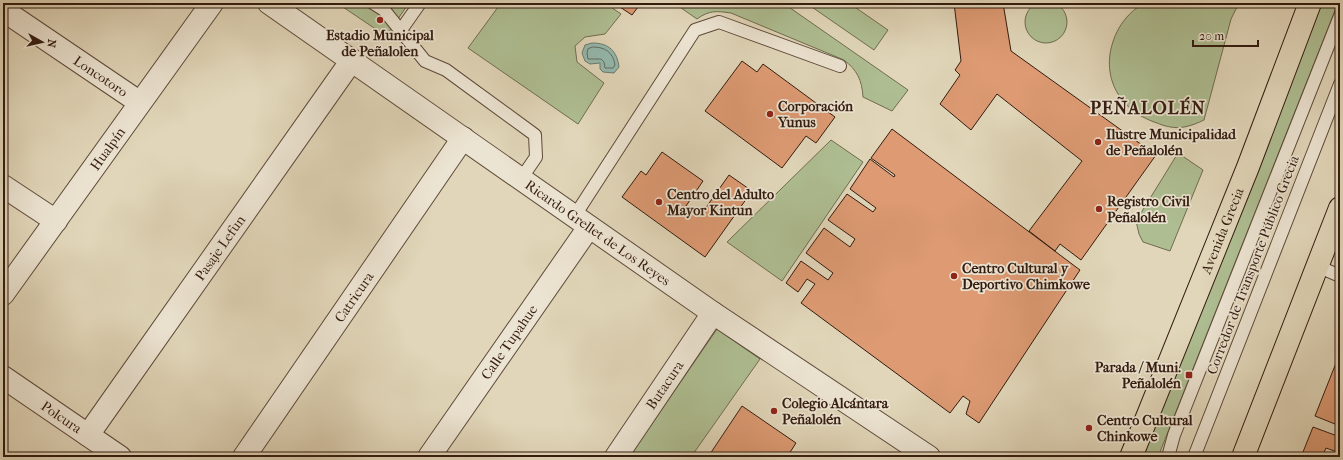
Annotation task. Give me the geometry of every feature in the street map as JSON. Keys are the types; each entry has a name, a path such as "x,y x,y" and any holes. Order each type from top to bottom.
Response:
{"main road":[{"name":"Avenida Grecia","path":"1131,457 1245,174 1310,3"},
{"path":"1243,457 1340,208"}],"street":[{"name":"Hualpín","path":"3,294 139,102 212,3"},
{"name":"Ricardo Grellet de Los Reyes","path":"269,3 714,313 929,457"},
{"name":"Loncotoro","path":"3,10 139,102"},
{"name":"Pasaje Lefun","path":"88,435 352,60"},
{"name":"Catricura","path":"244,457 463,138"},
{"path":"3,186 56,221"},
{"name":"Calle Tupahue","path":"429,457 582,222"},
{"name":"Butacura","path":"616,457 714,313"},
{"name":"Polcura","path":"3,377 120,457"}],"lane":[{"path":"373,3 384,10 425,61 446,70 535,135 536,158 520,179"},
{"path":"401,30 420,3"},
{"name":"Corredor de Transporte Público Grecia","path":"1168,457 1174,435 1340,16"},
{"path":"582,222 695,30 718,22 840,66"},
{"name":"Corredor de Transporte Público Grecia","path":"1194,457 1340,84"},
{"path":"1317,266 1340,276"}],"green space":[{"path":"1042,1 1050,1 1058,4 1064,10 1067,22 1064,34 1058,40 1050,43 1042,43 1034,40 1028,34 1025,26 1025,18 1028,10 1034,4"},
{"name":"Estadio Municipal de Peñalolen","path":"337,3 409,3 386,36"},
{"path":"501,3 605,3 621,14 605,34 585,37 575,46 577,62 604,83 578,124 468,48"},
{"path":"674,3 783,3 908,90 892,111 863,97 858,76 844,60 731,13 713,12 705,14 697,19"},
{"path":"806,3 849,3 888,30 874,50"},
{"path":"1145,3 1239,3 1231,19 1204,120 1181,128 1170,127 1142,117 1130,108 1120,97 1110,72 1110,58 1113,43 1119,28 1124,21 1134,10"},
{"path":"1321,3 1338,3 1158,457 1142,457"},
{"path":"831,140 863,162 782,281 727,242"},
{"path":"1178,153 1203,170 1170,251 1143,242 1139,234 1136,221"},
{"path":"717,329 760,359 691,457 629,457"}],"water":[{"path":"592,43 603,44 614,52 619,67 614,73 603,72 600,69 600,63 590,64 585,61 582,53 585,45"}],"building":[{"path":"614,3 641,3 632,15"},
{"name":"Ilustre Municipalidad de Peñalolén","path":"954,3 1003,3 1011,51 1156,155 1081,260 1060,244 1055,251 1029,231 1082,161 997,94 971,130 940,104 960,75 955,70 961,61"},
{"name":"Corporación Yunus","path":"742,61 757,72 763,64 835,117 816,143 806,136 782,168 705,111"},
{"name":"Centro Cultural y Deportivo Chimkowe","path":"892,129 1080,270 979,423 966,414 970,401 963,396 950,413 801,303 815,284 807,279 798,292 786,283 801,261 828,280 833,273 806,253 824,228 850,247 855,239 828,220 847,194 873,212 876,208 850,189 870,159 894,177 895,175 871,158"},
{"name":"Centro del Adulto Mayor Kintun","path":"662,152 703,181 686,206 700,216 729,175 752,191 705,257 622,197 641,171 646,175"},
{"path":"1336,363 1340,364 1340,426 1315,416"},
{"path":"742,406 796,443 787,457 708,457"},
{"path":"1313,427 1340,437 1340,453 1326,448 1322,457 1301,457"}],"place":[{"name":"Estadio Municipal de Peñalolen","path":"380,20"},
{"name":"Corporación Yunus","path":"770,114"},
{"name":"Ilustre Municipalidad de Peñalolén","path":"1098,142"},
{"name":"Centro del Adulto Mayor Kintun","path":"659,202"},
{"name":"Registro Civil Peñalolén","path":"1099,209"},
{"name":"Centro Cultural y Deportivo Chimkowe","path":"954,276"},
{"name":"Parada / Muni. Peñalolén","path":"1189,375"},
{"name":"Colegio Alcántara Peñalolén","path":"774,411"},
{"name":"Centro Cultural Chinkowe","path":"1089,428"}],"district":[{"name":"PEÑALOLÉN","path":"1148,108"}]}
